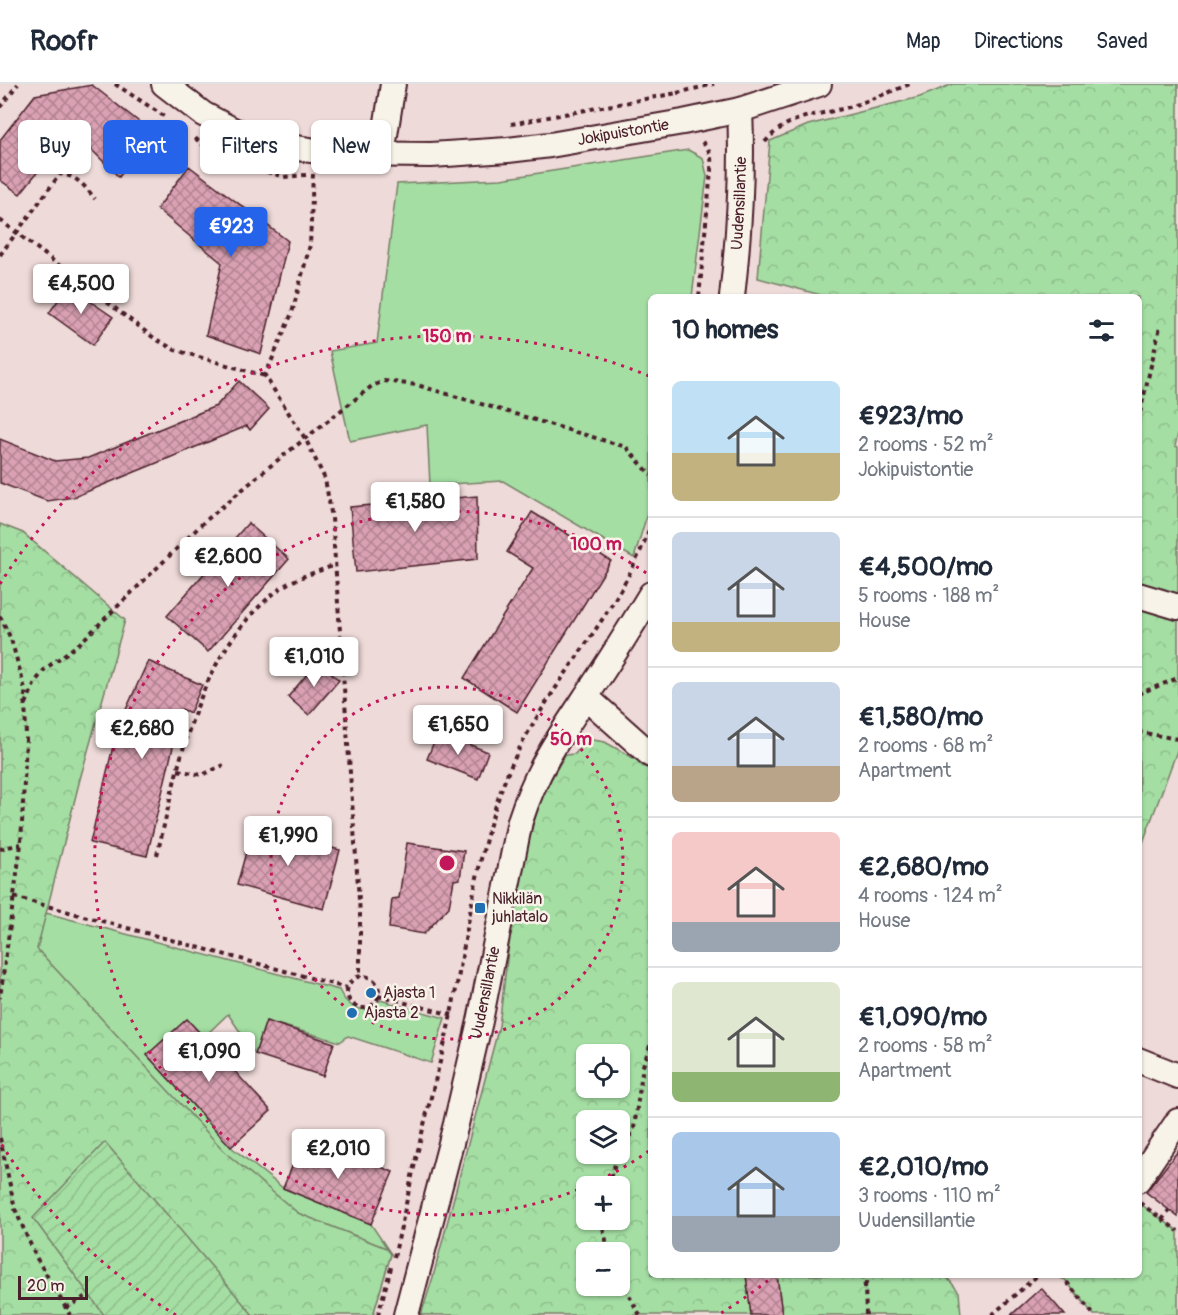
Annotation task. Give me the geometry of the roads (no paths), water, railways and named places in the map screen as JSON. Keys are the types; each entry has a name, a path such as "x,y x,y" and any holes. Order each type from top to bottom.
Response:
{"street":[{"name":"Jokipuistontie","path":"164,84 203,114 235,131 284,146 311,150"},
{"path":"387,120 393,84"},
{"name":"Jokipuistontie","path":"391,154 453,153 550,145 740,110 819,84"},
{"name":"Uudensillantie","path":"732,294 742,170 740,110"},
{"path":"1142,596 1178,607"},
{"name":"Uudensillantie","path":"406,1315 469,1067 520,821 539,770 648,599"},
{"path":"586,697 648,752"},
{"path":"1142,1062 1178,1076"},
{"path":"1142,1174 1178,1121"}],"place":[{"name":"Nikkilän juhlatalo","path":"480,908"},
{"name":"Ajasta 1","path":"371,993"},
{"name":"Ajasta 2","path":"352,1013"}]}
